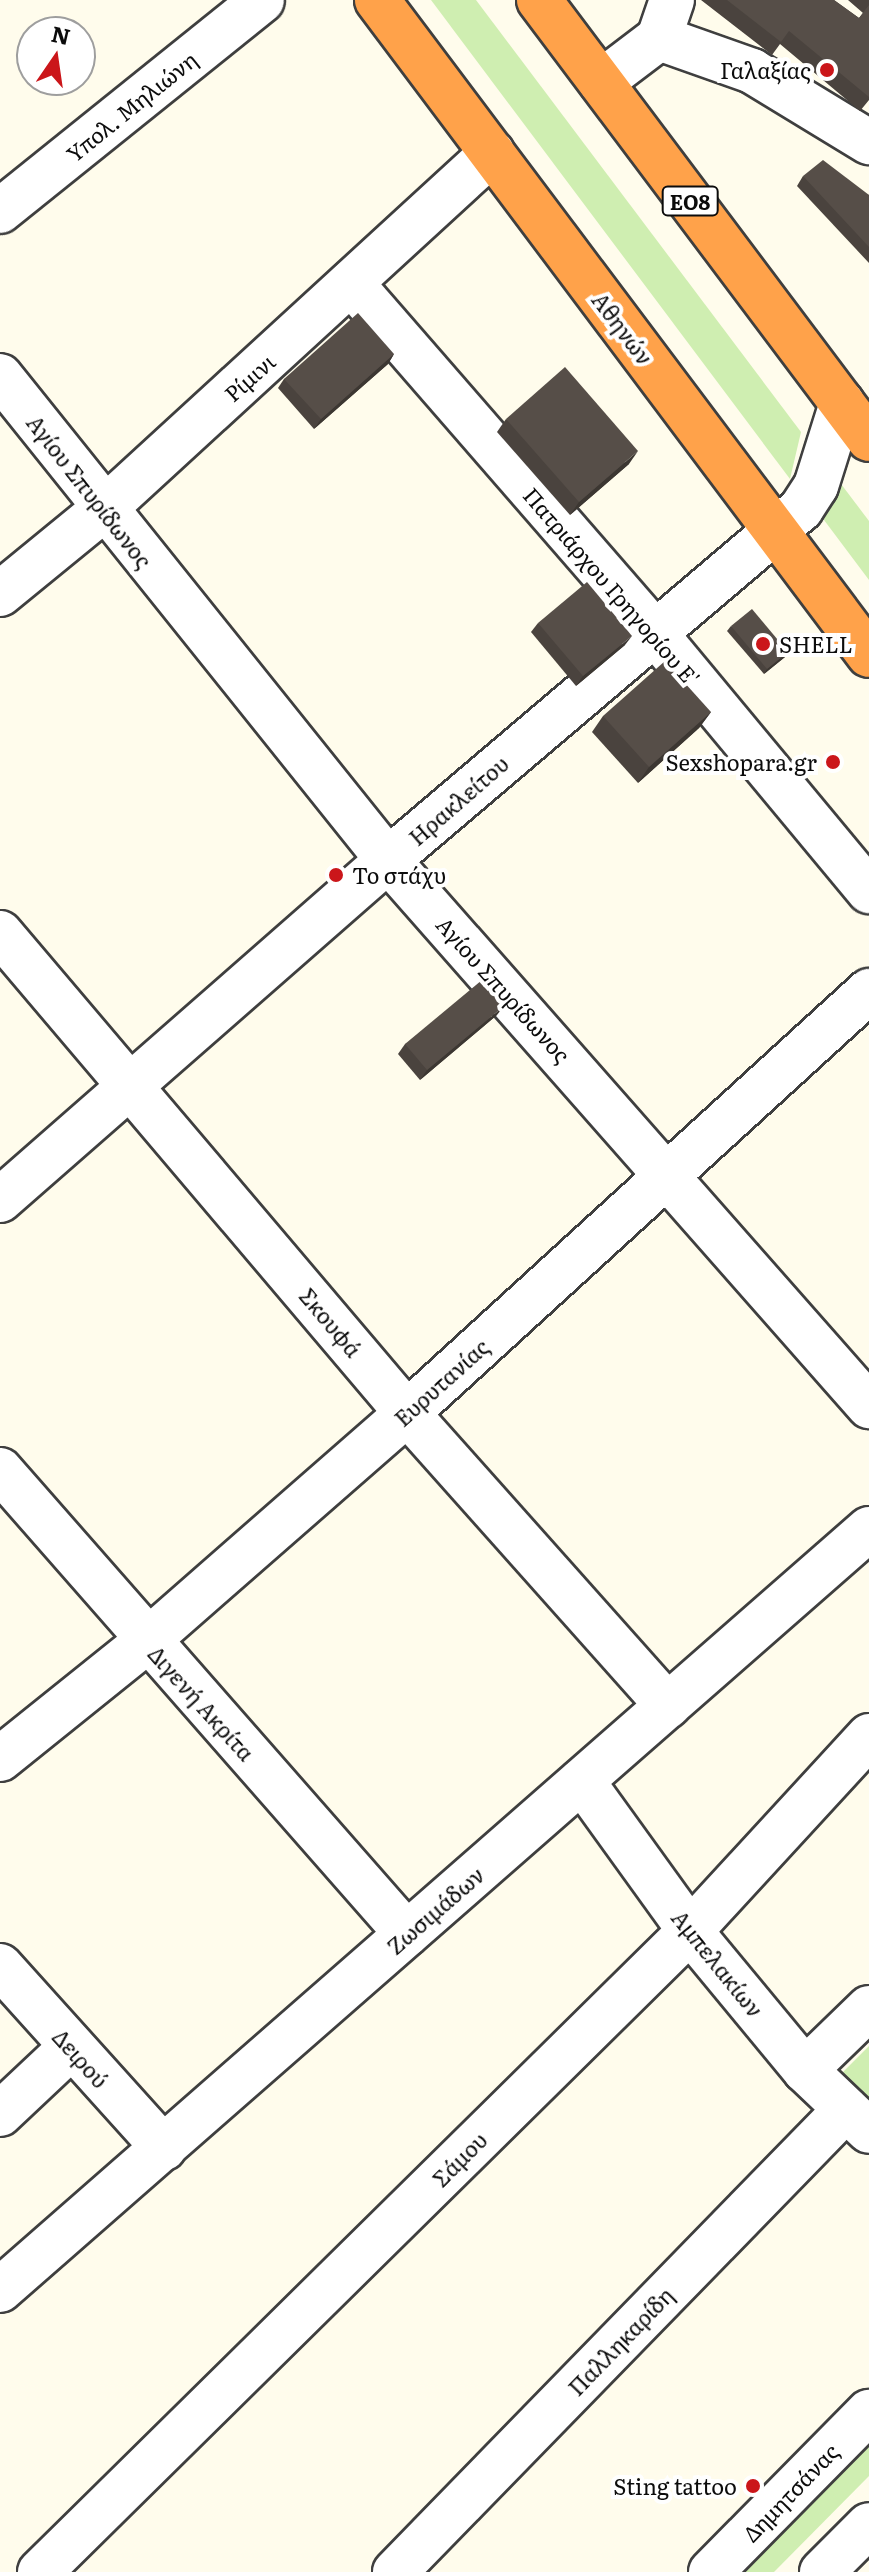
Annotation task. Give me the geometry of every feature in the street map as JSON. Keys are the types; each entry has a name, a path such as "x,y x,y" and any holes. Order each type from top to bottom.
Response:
{"highway":[{"name":"Αθηνών","path":"377,0 869,655"},
{"name":"ΕΟ8","path":"539,0 869,439"}],"street":[{"name":"Υπολ. Μηλιώνη","path":"0,211 262,0"},
{"path":"601,82 666,19 866,134"},
{"name":"Ρίμινι","path":"0,594 104,509 492,153"},
{"name":"Πατριάρχου Γρηγορίου Ε'","path":"351,283 654,632 869,891"},
{"name":"Αγίου Σπυρίδωνος","path":"0,376 388,860 670,1175 869,1406"},
{"name":"Ηρακλείτου","path":"0,1200 388,860 801,509 816,486 842,403"},
{"name":"Σκουφά","path":"0,933 133,1085 407,1413 668,1706"},
{"name":"Ευρυτανίας","path":"0,1759 147,1641 407,1413 869,991"},
{"name":"Διγενή Ακρίτα","path":"0,1470 407,1934"},
{"name":"Ζωσιμάδων","path":"0,2290 869,1529"},
{"name":"Σάμου","path":"40,2572 690,1931 869,1736"},
{"name":"Αμπελακίων","path":"582,1781 690,1931 805,2070 858,2120"},
{"name":"Δειρού","path":"0,1966 70,2048 164,2148"},
{"path":"805,2070 869,2008"},
{"path":"0,2114 70,2048"},
{"name":"Παλληκαρίδη","path":"395,2572 858,2120"},
{"name":"Δημητσάνας","path":"711,2572 869,2412"},
{"path":"822,2572 869,2525"}],"green space":[{"path":"431,0 476,0 801,432 790,479"},
{"path":"832,472 869,521 869,580 824,520"},
{"path":"869,2046 869,2102 841,2074"},
{"path":"869,2438 869,2476 774,2572 736,2572"}],"building":[{"path":"727,0 834,0 859,18 869,5 869,97 789,31 781,42"},
{"path":"823,160 869,195 869,247 803,176"},
{"path":"358,313 394,354 321,419 284,379"},
{"path":"565,367 638,451 579,502 506,419"},
{"path":"587,582 632,636 583,676 538,623"},
{"path":"752,609 788,652 767,669 731,626"},
{"path":"665,661 711,712 649,767 603,716"},
{"path":"482,980 504,1006 427,1070 405,1044"}],"place":[{"name":"Γαλαξίας","path":"827,70"},
{"name":"SHELL","path":"763,644"},
{"name":"Sexshopara.gr","path":"833,762"},
{"name":"Το στάχυ","path":"336,875"},
{"name":"Sting tattoo","path":"753,2486"}]}
